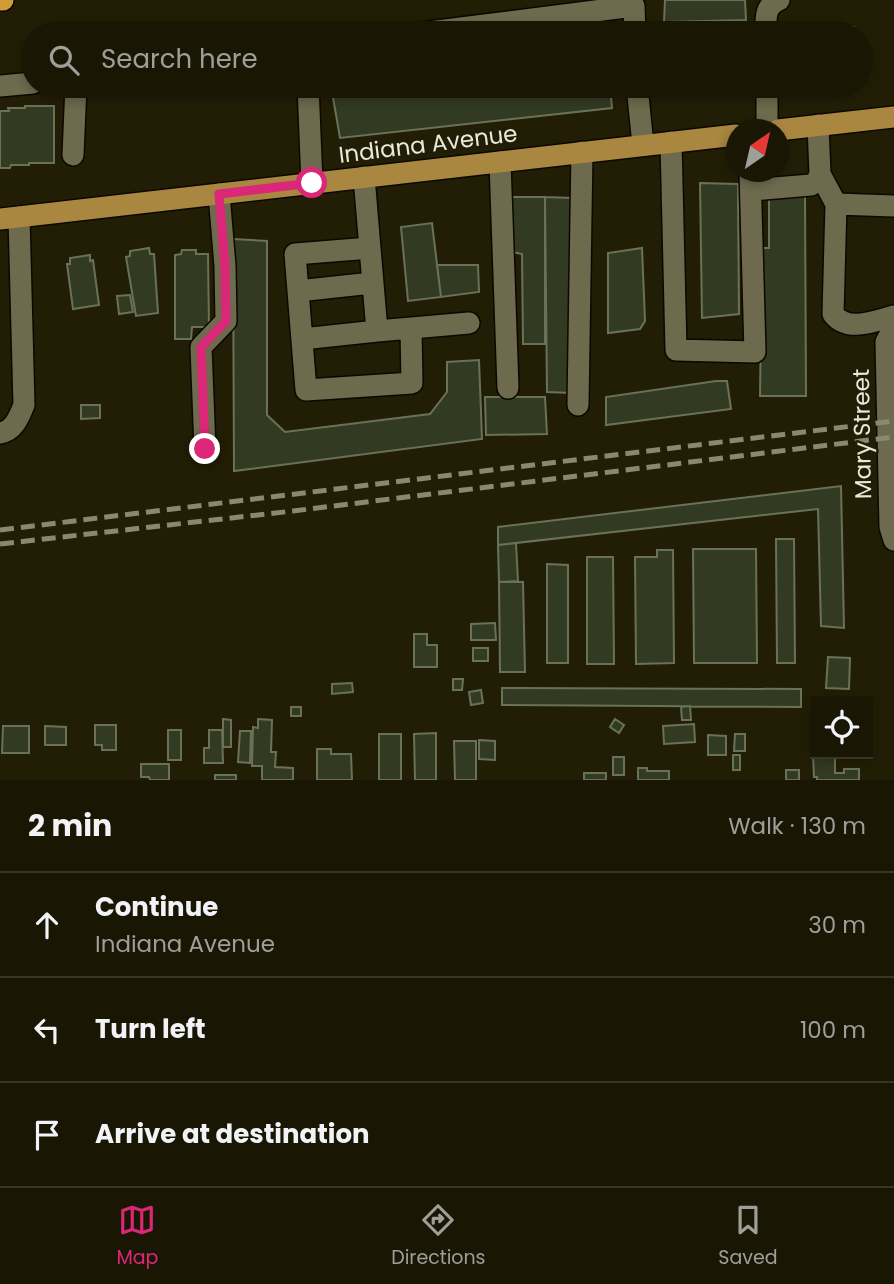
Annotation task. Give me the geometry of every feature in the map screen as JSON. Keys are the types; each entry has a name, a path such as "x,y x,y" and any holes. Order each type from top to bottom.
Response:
{"main road":[{"path":"789,129 894,117"},
{"name":"Indiana Avenue","path":"9,218 726,136"}],"street":[{"path":"766,21 766,12 771,4 779,0"},
{"path":"516,21 634,6 635,21"},
{"path":"0,86 21,84"},
{"path":"73,155 75,98"},
{"path":"308,98 312,183"},
{"path":"639,98 643,145"},
{"path":"767,98 767,119"},
{"path":"818,125 820,174 835,204 833,314 845,324 857,325 894,316"},
{"path":"671,142 676,350 755,352 751,182"},
{"path":"578,405 582,152"},
{"path":"500,162 508,388"},
{"path":"766,182 811,185 817,181 820,174"},
{"path":"363,177 377,331"},
{"path":"205,449 201,347 226,321 219,194"},
{"path":"835,204 894,206"},
{"path":"0,433 5,433 17,421 24,405 9,218"},
{"path":"370,248 295,254 306,390 412,383 411,329"},
{"path":"299,291 372,283"},
{"path":"302,339 469,323"},
{"name":"Mary Street","path":"894,327 886,342 890,527 894,540"}],"building":[{"path":"665,0 745,0 746,20 664,21"},
{"path":"333,98 611,98 612,108 340,138"},
{"path":"25,106 54,106 54,163 29,163 0,168 0,111"},
{"path":"700,183 738,184 739,314 702,318"},
{"path":"805,194 806,396 760,396 762,248 769,248 769,196"},
{"path":"512,197 545,197 545,344 523,344 522,254 512,252"},
{"path":"545,197 571,198 571,393 547,392"},
{"path":"432,223 441,297 408,301 401,227"},
{"path":"233,239 267,241 267,415 285,432 430,414 447,392 447,362 479,360 482,439 234,471"},
{"path":"149,248 150,254 154,254 158,313 136,316 126,257 130,256 130,251"},
{"path":"642,248 645,321 640,329 608,333 608,253"},
{"path":"182,250 196,250 196,254 208,254 209,327 192,327 191,339 175,339 175,255 181,254"},
{"path":"90,255 99,305 73,309 67,264 70,264 70,258"},
{"path":"437,265 478,265 479,292 441,297"},
{"path":"130,295 133,312 119,314 117,296"},
{"path":"727,381 731,409 606,425 606,397"},
{"path":"485,397 545,397 547,434 486,435"},
{"path":"81,405 100,405 100,418 81,419"},
{"path":"841,486 844,628 821,626 818,509 498,545 498,527"},
{"path":"776,539 794,539 795,663 777,663"},
{"path":"516,543 518,581 499,582 498,545"},
{"path":"693,549 756,549 757,663 694,663"},
{"path":"657,550 673,550 674,663 636,664 635,557 657,557"},
{"path":"587,557 613,557 614,664 587,664"},
{"path":"547,564 568,565 568,663 547,663"},
{"path":"499,582 523,582 525,672 500,672"},
{"path":"495,623 496,640 471,640 471,624"},
{"path":"414,634 427,634 427,645 437,645 437,667 414,667"},
{"path":"473,648 488,648 488,661 473,661"},
{"path":"828,657 850,658 849,689 826,688"},
{"path":"453,679 463,679 462,690 453,690"},
{"path":"352,683 353,692 332,694 332,684"},
{"path":"502,688 801,689 801,707 502,705"},
{"path":"481,690 483,703 471,705 469,692"},
{"path":"690,706 691,720 682,720 681,707"},
{"path":"291,707 301,707 301,716 291,716"},
{"path":"223,719 231,720 231,747 223,747"},
{"path":"258,719 272,720 271,752 276,752 275,767 293,768 293,780 262,780 262,766 252,766 253,727 258,728"},
{"path":"615,719 624,725 619,733 610,727"},
{"path":"694,724 695,742 664,744 663,726"},
{"path":"95,725 116,725 116,750 102,750 102,745 95,745"},
{"path":"3,726 29,726 29,753 2,753"},
{"path":"45,726 66,727 66,745 45,745"},
{"path":"168,730 181,730 181,760 168,760"},
{"path":"209,730 222,730 223,763 204,763 204,748 209,748"},
{"path":"240,731 251,731 250,763 238,762"},
{"path":"436,733 436,780 415,780 414,734"},
{"path":"379,734 401,734 401,780 379,780"},
{"path":"735,734 745,734 745,751 734,751"},
{"path":"708,735 726,736 726,755 708,755"},
{"path":"479,740 495,741 495,760 479,759"},
{"path":"454,741 476,741 476,780 455,780"},
{"path":"317,749 331,749 331,754 351,754 352,780 317,780"},
{"path":"733,755 740,755 740,770 733,770"},
{"path":"613,757 624,757 624,775 613,775"},
{"path":"813,759 835,759 835,773 844,773 844,769 859,769 859,780 817,780 817,777 814,777"},
{"path":"141,764 169,764 169,780 141,777"},
{"path":"638,768 647,768 647,771 669,771 669,780 638,780"},
{"path":"786,770 799,770 799,780 786,780"},
{"path":"584,773 606,773 606,780 584,780"},
{"path":"215,775 236,775 236,780 215,780"}],"railway":[{"path":"0,530 894,421"},
{"path":"0,544 894,437"}],"route":[{"path":"205,449 201,347 226,321 219,194 312,183"}]}
